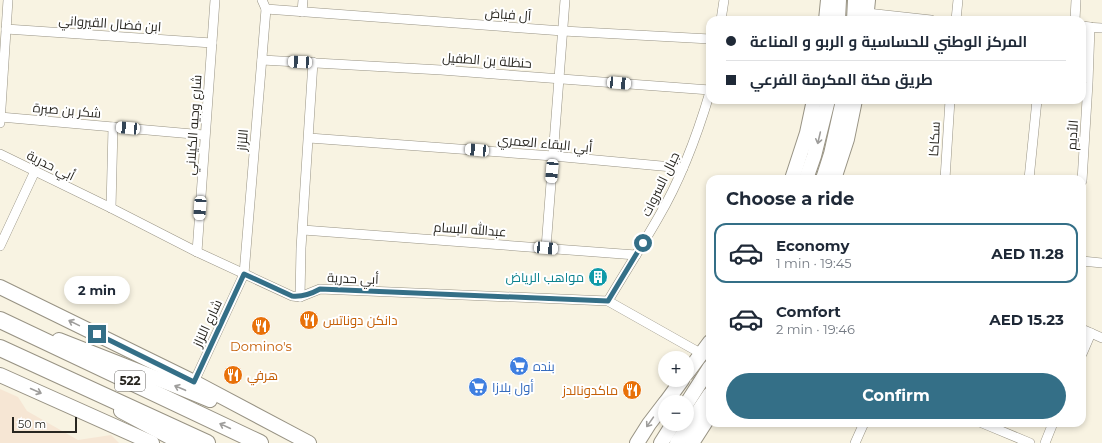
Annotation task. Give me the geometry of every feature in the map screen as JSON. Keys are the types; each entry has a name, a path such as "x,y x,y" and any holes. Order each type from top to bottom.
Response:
{"highway":[{"name":"522","path":"0,318 260,443"},
{"name":"522","path":"0,348 207,443"}],"main road":[{"path":"826,16 828,0"},
{"path":"838,16 839,0"},
{"path":"854,16 855,0"},
{"path":"793,175 813,104"},
{"path":"807,175 814,156 827,104"},
{"path":"824,175 832,154 842,104"},
{"path":"835,175 847,139 854,104"},
{"path":"0,287 194,382 307,443"},
{"path":"0,318 176,386 307,443"},
{"path":"694,364 706,348"},
{"path":"26,360 181,443"},
{"path":"692,395 706,374"},
{"path":"0,375 152,443"},
{"path":"670,395 677,387"},
{"path":"677,443 706,400"},
{"path":"637,443 658,412"},
{"path":"692,443 706,421"},
{"path":"661,443 669,431"}],"street":[{"path":"0,123 8,0"},
{"name":"شارع وجيه الكيلاني","path":"197,252 204,135 215,0"},
{"path":"262,0 266,9"},
{"path":"302,12 303,0"},
{"path":"546,248 565,0"},
{"path":"722,16 724,0"},
{"path":"956,16 958,0"},
{"path":"1075,16 1076,0"},
{"name":"آل فياض","path":"266,9 562,31 706,39"},
{"name":"اللزاز","path":"244,274 266,9"},
{"path":"867,11 903,16"},
{"path":"1086,27 1102,28"},
{"name":"ابن فضال القيرواني","path":"6,29 212,43"},
{"name":"حنظلة بن الطفيل","path":"262,60 559,78 706,91"},
{"path":"300,297 313,62"},
{"name":"جبال السروات","path":"608,301 659,218 683,168 706,104"},
{"name":"سكاكا","path":"945,175 950,104"},
{"path":"1029,175 1037,104"},
{"name":"الأديم","path":"1082,175 1084,104"},
{"name":"شكر بن صبرة","path":"0,117 204,135"},
{"path":"111,208 113,127"},
{"name":"أبي البقاء العمري","path":"309,138 553,156 683,168"},
{"name":"أبي حدرية","path":"0,154 197,252 292,296 300,297 320,289 608,301 702,354"},
{"path":"0,246 35,171"},
{"name":"عبدالله البسام","path":"303,230 636,255"},
{"path":"1086,261 1102,263"},
{"name":"شارع اللزاز","path":"194,382 244,274"},
{"path":"1086,331 1102,338"},
{"path":"855,443 862,427"},
{"path":"992,427 1030,443"},
{"path":"1045,443 1051,427"}],"shaded area":[{"path":"0,389 18,397 27,411 78,440 111,435 119,443 0,443"}],"place":[{"name":"مواهب الرياض","path":"598,277"},
{"name":"دانكن دوناتس","path":"309,320"},
{"name":"Domino's","path":"261,326"},
{"name":"بنده","path":"519,366"},
{"name":"هرفي","path":"233,375"},
{"name":"أول بلازا","path":"478,387"},
{"name":"ماكدونالدز","path":"632,390"}],"route":[{"path":"97,334 194,382 244,274 292,296 300,297 320,289 608,301 643,243"}]}
